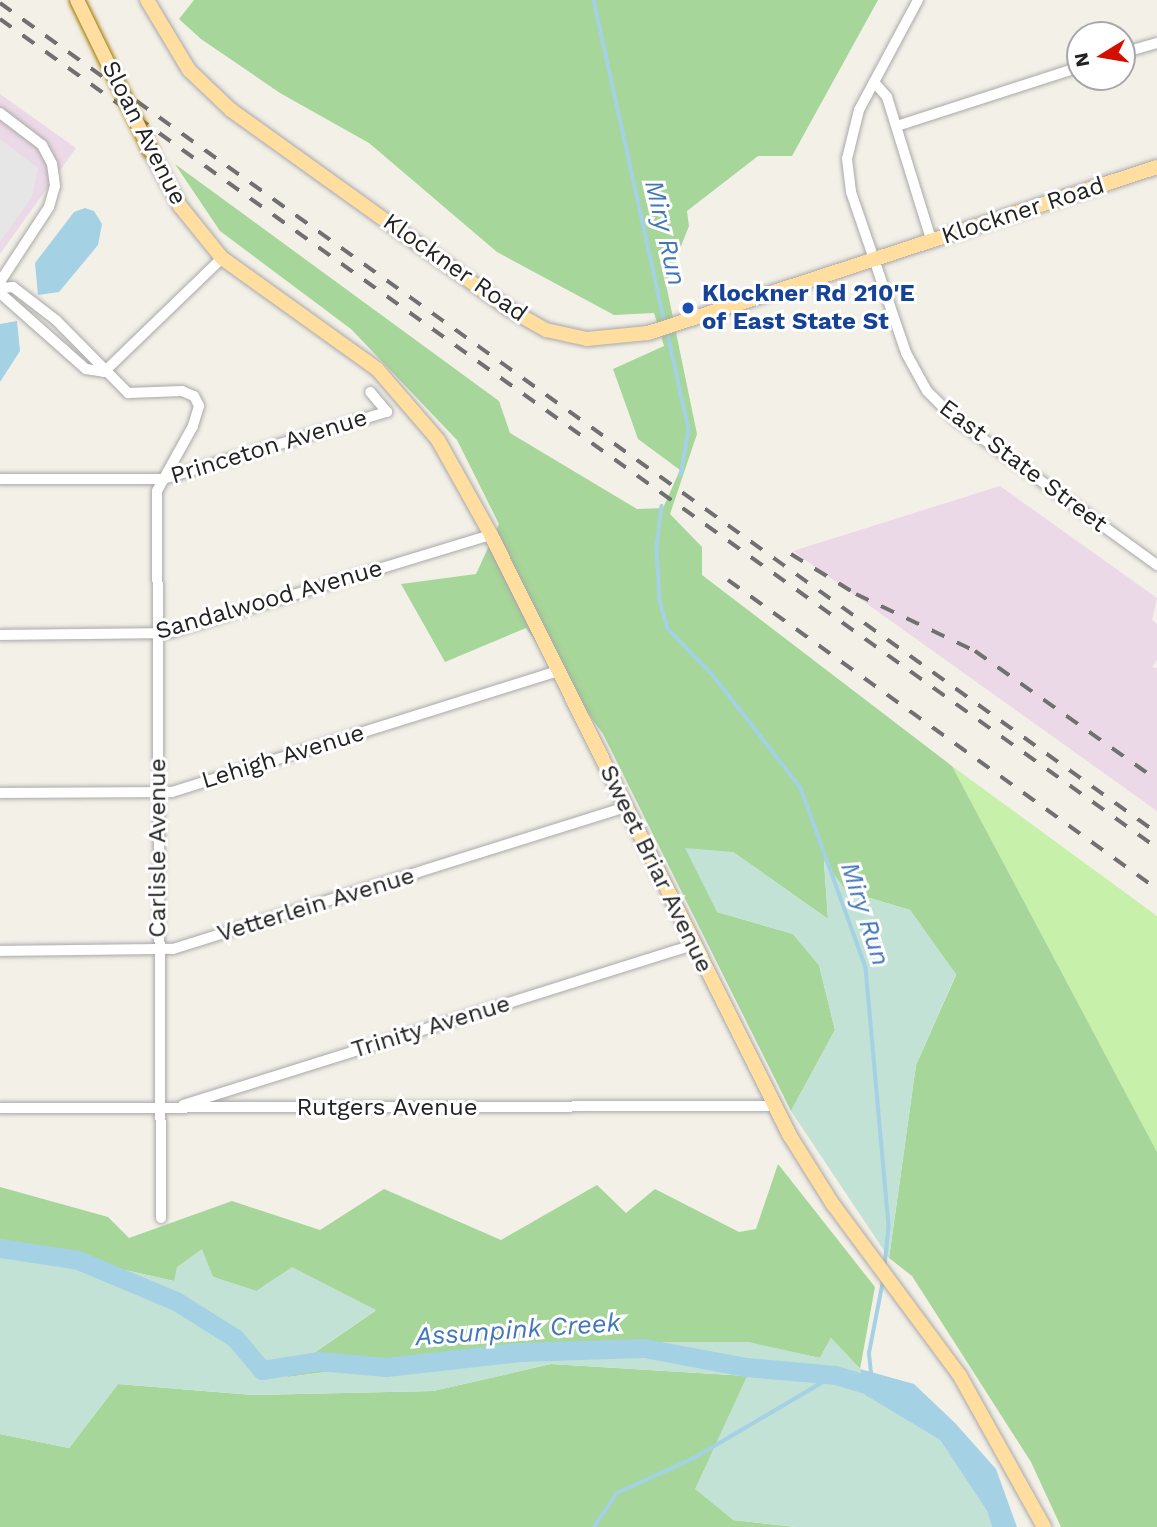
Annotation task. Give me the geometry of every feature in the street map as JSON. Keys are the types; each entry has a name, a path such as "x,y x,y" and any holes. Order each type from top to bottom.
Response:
{"main road":[{"name":"Sloan Avenue","path":"78,0 161,173 203,236 222,258"},
{"name":"Klockner Road","path":"147,0 176,53 220,101 509,309 546,330 587,339 648,333 1157,167"},
{"name":"Sweet Briar Avenue","path":"222,258 271,297 358,354 397,388 438,440 491,535 693,946 809,1169 905,1298 982,1411 1044,1527"}],"street":[{"name":"East State Street","path":"918,0 853,127 847,159 851,192 906,353 940,405 1157,565"},
{"path":"1136,49 1157,43"},
{"path":"897,126 1066,72"},
{"path":"874,82 887,97 932,242"},
{"path":"0,113 46,151 55,186 49,207 0,282"},
{"path":"104,372 222,258"},
{"path":"0,288 13,287 56,320 104,372 134,395 178,390 197,399 199,414 163,479"},
{"path":"0,293 86,369 104,372"},
{"name":"Princeton Avenue","path":"0,479 163,479 387,412 370,393"},
{"name":"Carlisle Avenue","path":"161,1217 165,1109 159,951 158,491 163,479"},
{"name":"Sandalwood Avenue","path":"0,635 158,635 491,535"},
{"name":"Lehigh Avenue","path":"0,793 158,793 559,671"},
{"name":"Vetterlein Avenue","path":"0,951 159,951 624,808"},
{"name":"Trinity Avenue","path":"165,1109 693,946"},
{"name":"Rutgers Avenue","path":"0,1108 775,1106"}],"shaded area":[{"path":"0,94 76,148 0,254"},
{"path":"0,139 38,168 32,197 0,242"},
{"path":"1000,486 1157,598 1152,620 1157,624 1157,660 1152,667 1157,668 1157,811 793,551"}],"green space":[{"path":"194,0 878,0 792,156 758,156 687,211 689,226 666,284 697,434 670,514 702,547 702,575 952,766 1157,1152 1157,1527 1061,1527 1031,1462 912,1276 889,1258 916,1065 956,975 910,910 846,891 824,862 828,919 733,852 717,912 793,934 819,965 835,1030 791,1111 603,734 526,628 445,662 401,584 476,574 499,524 457,440 351,329 220,231 175,164 499,401 510,433 637,509 663,508 680,470 638,439 613,369 664,346 654,313 614,315 497,252 369,143 280,93 201,39 179,19"},
{"path":"952,766 1157,916 1157,1152"},
{"path":"685,848 733,852 828,919 824,860 846,891 910,910 956,974 916,1065 889,1258 791,1111 835,1030 819,965 793,934 717,912"},
{"path":"778,1164 875,1287 860,1369 831,1338 820,1358 749,1343 552,1342 288,1377 282,1375 375,1311 256,1291 213,1277 201,1250 174,1281 0,1242 0,1187 108,1217 129,1238 232,1201 320,1230 384,1189 501,1240 597,1185 626,1213 655,1189 739,1232 756,1229"},
{"path":"0,1242 174,1281 177,1267 202,1249 213,1277 256,1291 292,1267 376,1310 282,1375 288,1377 552,1342 749,1342 820,1358 831,1338 860,1369 865,1395 940,1440 987,1511 992,1527 796,1527 733,1520 695,1489 747,1376 551,1364 433,1391 253,1395 118,1384 69,1448 0,1434"},
{"path":"551,1364 748,1376 733,1520 796,1527 0,1527 0,1434 69,1448 118,1384 253,1395 433,1391"}],"water":[{"path":"85,208 94,211 102,224 98,245 59,292 38,295 35,263 74,212"},
{"path":"17,321 20,351 0,382 0,324"},
{"path":"860,1369 914,1384 955,1423 996,1469 1017,1527 992,1527 987,1511 940,1440 865,1395"}],"waterway":[{"name":"Miry Run","path":"594,0 665,322"},
{"name":"Miry Run","path":"667,330 689,430 681,475"},
{"name":"Miry Run","path":"662,506 657,548 660,601 668,629 713,675 801,788 866,968 889,1226 885,1267"},
{"name":"Assunpink Creek","path":"0,1248 78,1260 176,1301 235,1338 262,1370 319,1361 386,1367 519,1352 644,1348 746,1367 835,1375 886,1390"},
{"name":"Miry Run","path":"871,1373 869,1353 883,1281"},
{"path":"594,1527 617,1493 694,1458 835,1375"}],"railway":[{"path":"0,3 1157,833"},
{"path":"0,19 1157,848"},
{"path":"791,554 856,594 975,651 1157,780"},
{"path":"728,580 1157,889"}],"place":[{"name":"Klockner Rd 210'E of East State St","path":"688,308"}]}
